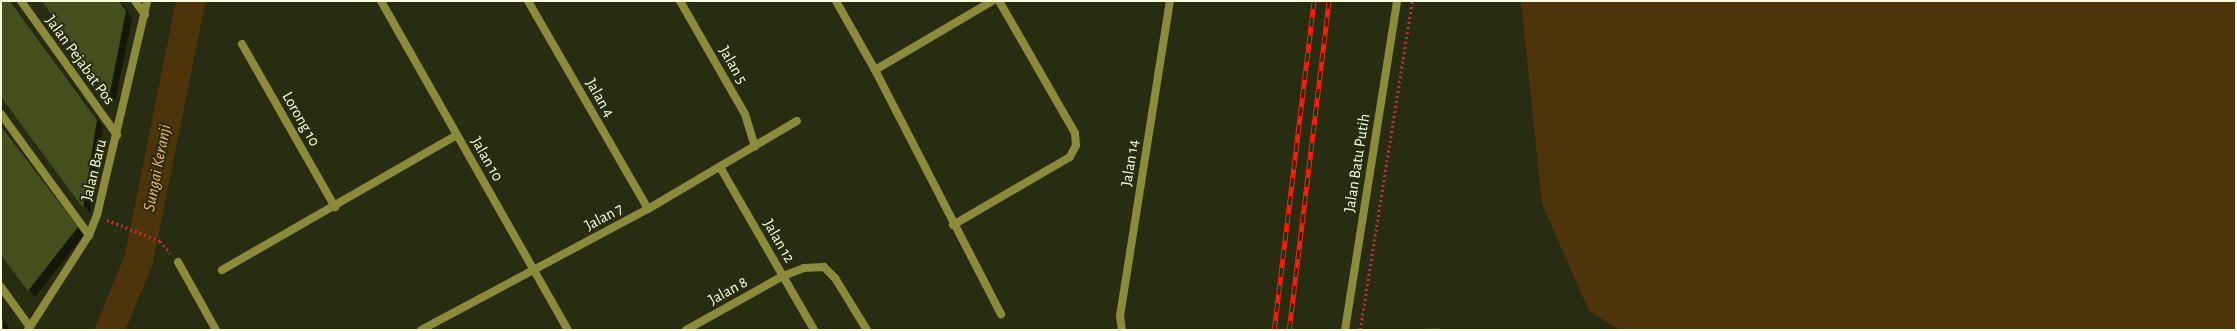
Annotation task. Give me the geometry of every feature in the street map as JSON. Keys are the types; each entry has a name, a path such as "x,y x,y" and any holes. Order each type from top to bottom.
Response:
{"street":[{"name":"Jalan Pejabat Pos","path":"21,1 117,135"},
{"path":"135,1 145,15"},
{"name":"Jalan Baru","path":"29,328 89,235 97,216 145,15 147,1"},
{"name":"Jalan 10","path":"381,1 568,330"},
{"name":"Jalan 4","path":"528,1 648,209"},
{"name":"Jalan 5","path":"680,1 745,114 755,146"},
{"path":"836,1 875,70 953,225 1001,314"},
{"path":"875,70 992,1"},
{"path":"953,225 1070,157 1076,145 1075,133 999,1"},
{"name":"Jalan 14","path":"1122,330 1120,316 1170,1"},
{"name":"Jalan Batu Putih","path":"1345,330 1397,1"},
{"name":"Lorong 10","path":"242,44 335,207"},
{"path":"1,114 89,235"},
{"name":"Jalan 7","path":"421,330 648,209 797,121"},
{"path":"222,270 335,207 457,135"},
{"name":"Jalan 12","path":"720,167 814,330"},
{"path":"178,262 216,330"},
{"name":"Jalan 8","path":"686,330 783,276 804,268 824,267 835,278 867,330"},
{"path":"1,287 29,328"}],"path":[{"path":"1360,330 1412,1"},
{"path":"97,216 160,241 178,262"}],"shaded area":[{"path":"1521,1 2236,1 2236,330 1620,330 1589,311 1542,204"}],"building":[{"path":"1,1 10,1 97,120 83,208 1,97"},
{"path":"42,1 119,1 126,11 109,97"},
{"path":"1,126 78,227 28,291 1,255"},
{"path":"1,318 3,320 3,330 1,330"},
{"path":"1437,328 1445,330 1424,330 1424,329"}],"waterway":[{"name":"Sungai Keranji","path":"109,330 138,260 190,1"}],"railway":[{"path":"1274,330 1314,1"},
{"path":"1289,330 1329,1"}]}
